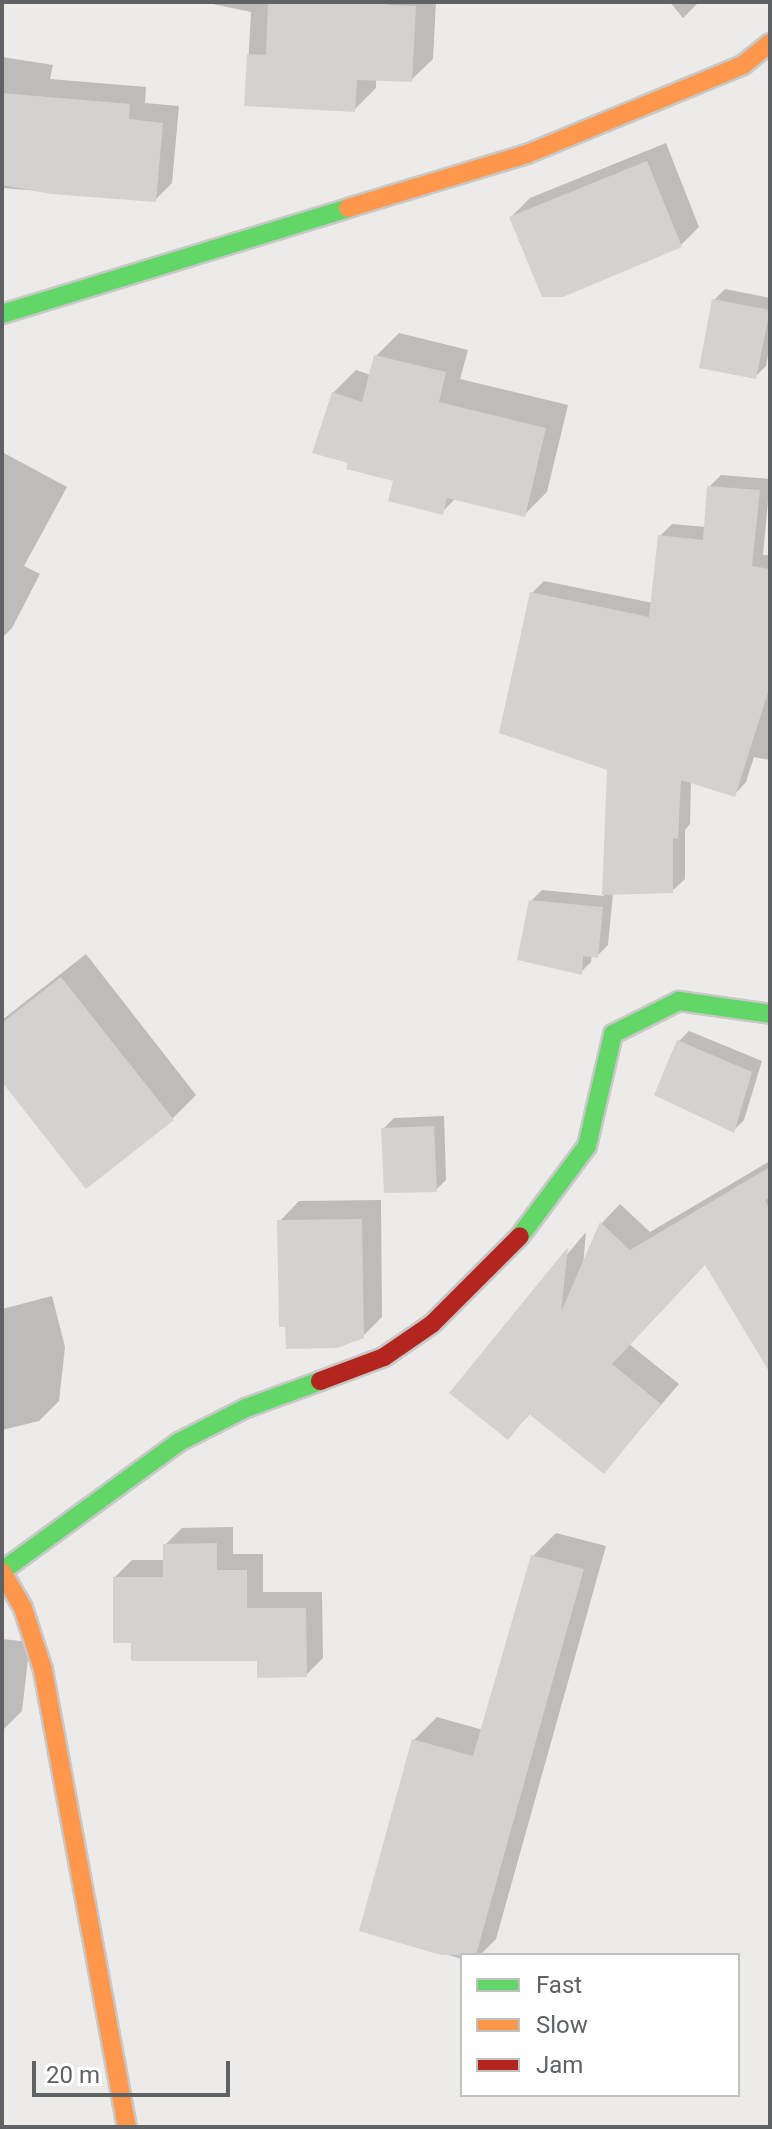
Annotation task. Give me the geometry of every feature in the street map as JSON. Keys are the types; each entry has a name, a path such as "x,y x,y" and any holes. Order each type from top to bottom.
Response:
{"street":[{"path":"2,314 527,154 743,65 770,43"},
{"path":"127,2127 43,1670 23,1608 2,1571 179,1442 246,1408 384,1357 432,1324 530,1226 587,1146 613,1034 679,1001 770,1014"}],"building":[{"path":"268,2 387,2 387,5 416,6 412,82 357,80 355,112 244,106 247,54 266,55"},
{"path":"2,93 130,104 129,119 163,123 156,202 51,194 2,185"},
{"path":"647,161 682,247 563,297 542,297 509,217"},
{"path":"712,299 770,310 756,379 699,368"},
{"path":"374,355 446,372 439,402 546,428 525,517 447,498 443,515 388,501 393,481 346,469 348,463 312,453 332,392 362,402"},
{"path":"707,486 760,490 752,566 770,569 770,686 735,797 681,780 678,839 673,838 673,893 602,895 607,770 499,733 530,592 649,617 658,535 703,540"},
{"path":"529,900 603,907 598,958 583,956 582,975 517,960"},
{"path":"61,977 174,1120 86,1189 2,1082 2,1023"},
{"path":"677,1040 752,1072 734,1133 654,1095"},
{"path":"434,1126 437,1192 384,1193 381,1128"},
{"path":"770,1167 770,1196 765,1201 770,1209 770,1373 705,1265 612,1364 661,1404 604,1474 529,1414 508,1440 449,1393 568,1247 561,1312 600,1222 630,1250"},
{"path":"362,1219 364,1338 337,1348 286,1349 285,1327 279,1327 277,1220"},
{"path":"217,1543 217,1570 247,1570 247,1608 306,1608 307,1677 257,1678 257,1661 131,1661 131,1643 113,1643 113,1577 163,1577 163,1544"},
{"path":"531,1555 584,1569 477,1953 441,1955 359,1931 412,1739 473,1756"}],"traffic: fast":[{"path":"2,314 348,208"},
{"path":"520,1236 587,1146 613,1034 679,1001 770,1014"},
{"path":"2,1571 179,1442 246,1408 320,1381"}],"traffic: slow":[{"path":"348,208 527,154 743,65 770,43"},
{"path":"2,1572 23,1608 43,1670 127,2127"}],"traffic: jam":[{"path":"320,1381 384,1357 432,1324 520,1236"}]}
